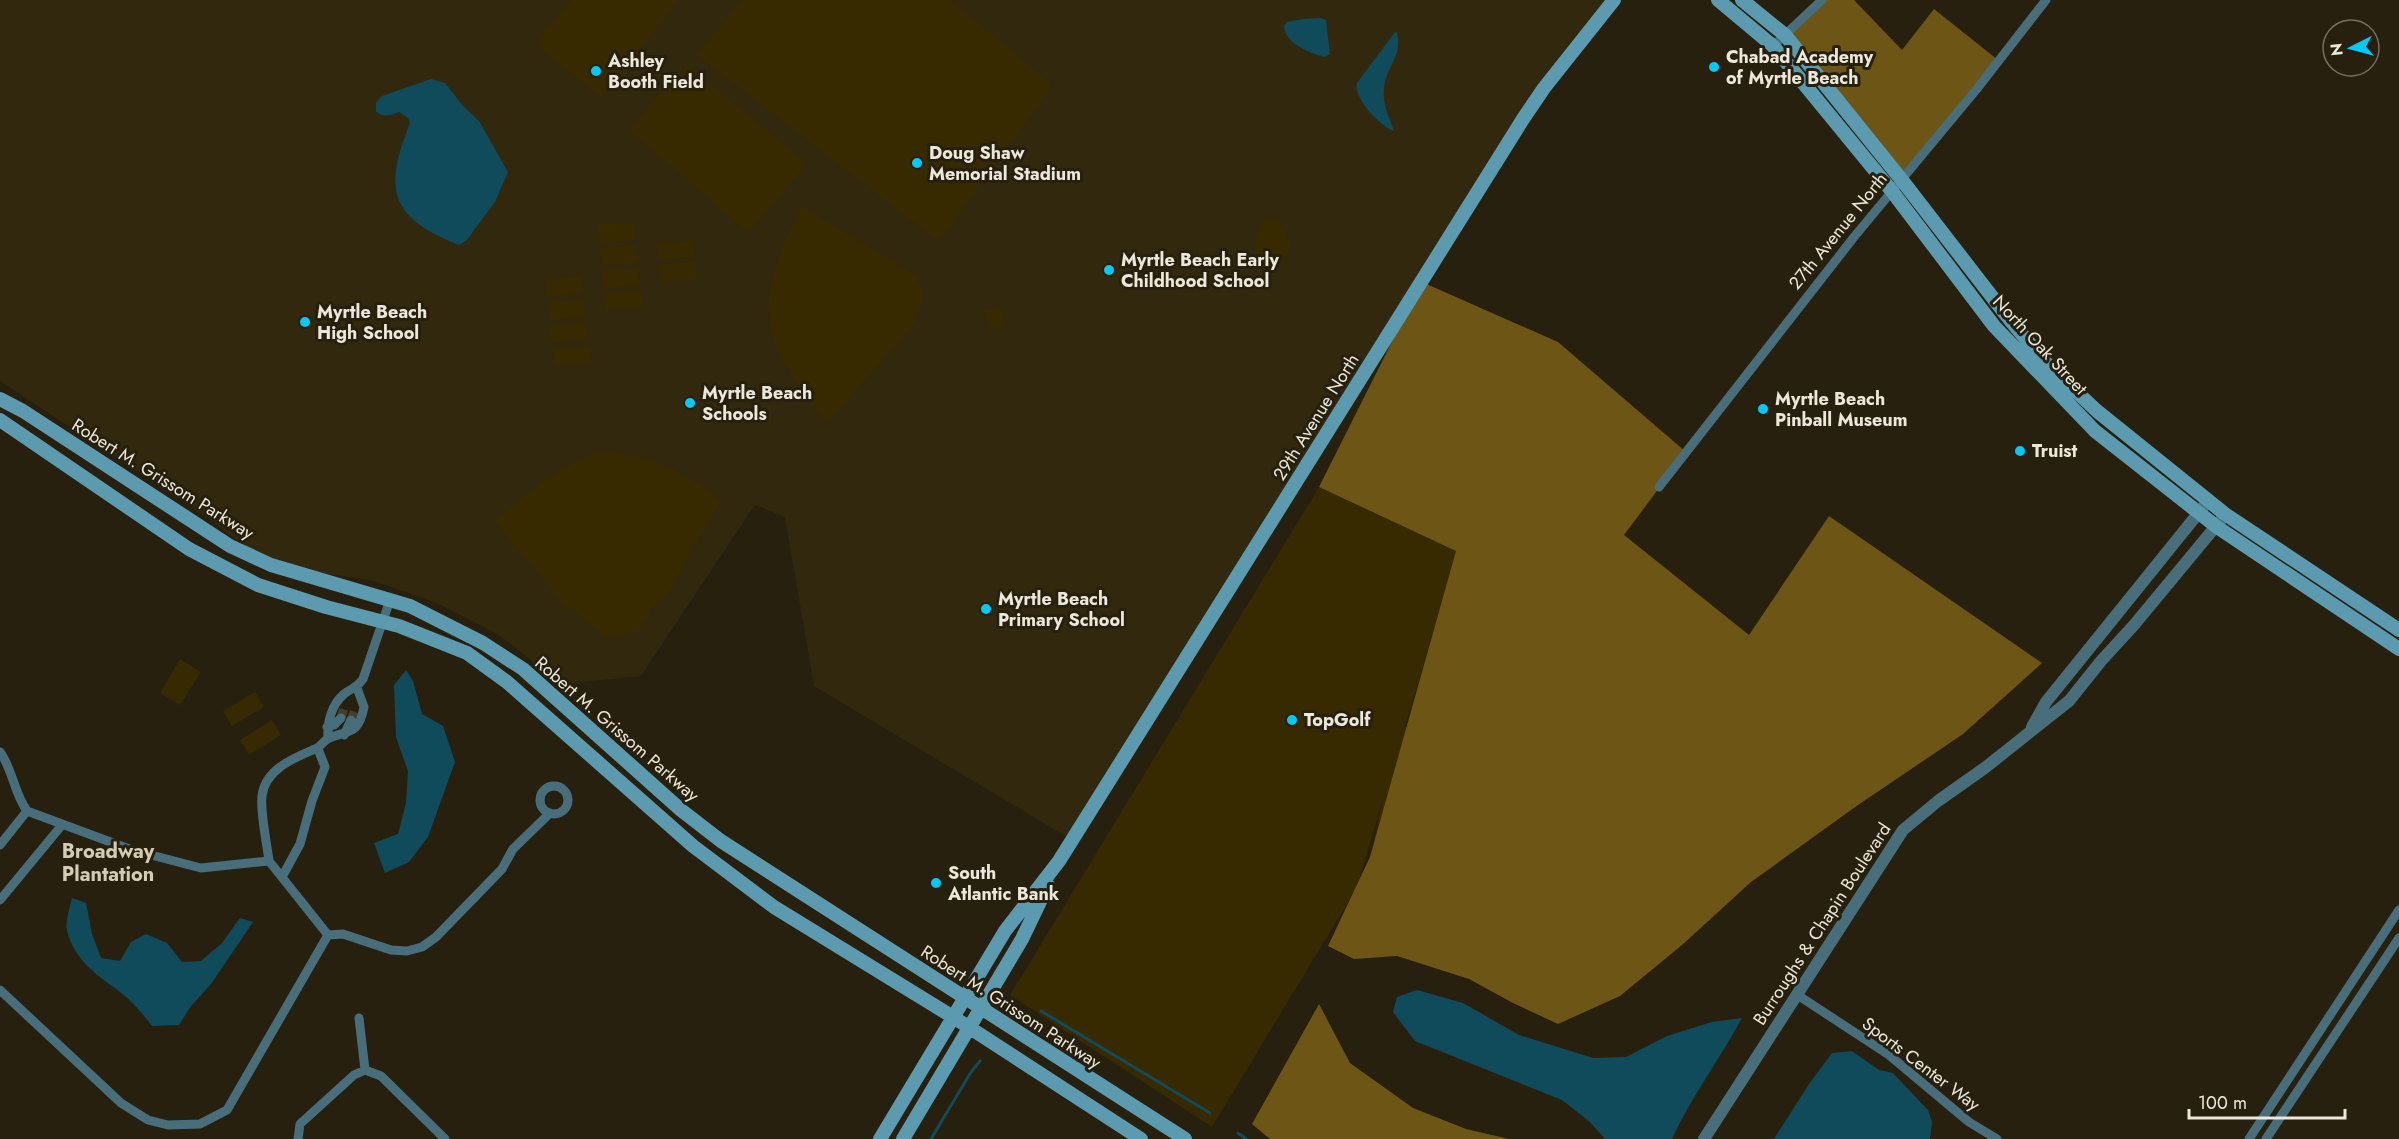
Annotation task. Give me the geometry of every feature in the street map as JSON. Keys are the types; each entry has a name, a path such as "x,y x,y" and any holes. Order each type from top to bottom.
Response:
{"main road":[{"name":"29th Avenue North","path":"880,1139 1005,931 1059,861 1523,119 1544,88 1614,0"},
{"name":"North Oak Street","path":"1718,0 1773,46 1891,190 1994,326 2096,431 2217,527 2399,649"},
{"name":"North Oak Street","path":"1742,0 1785,35 2047,364 2097,411 2225,514 2399,630"},
{"name":"Robert M. Grissom Parkway","path":"0,399 23,411 230,546 271,565 410,606 483,643 523,669 681,810 721,841 980,1010 1185,1139"},
{"name":"Robert M. Grissom Parkway","path":"0,420 189,549 258,585 399,626 467,653 507,682 702,853 774,907 953,1017 1141,1139"},
{"name":"29th Avenue North","path":"903,1139 1023,939 1059,861"}],"street":[{"path":"1773,46 1795,28 1822,0"},
{"name":"27th Avenue North","path":"1659,487 1891,190 1976,90 2046,0"},
{"name":"Burroughs & Chapin Boulevard","path":"2028,733 2046,702 2209,500"},
{"name":"Burroughs & Chapin Boulevard","path":"1704,1139 1903,831 1938,801 2069,701 2217,527 2225,514"},
{"path":"328,738 327,722 335,706 345,694 357,688 363,679 390,600"},
{"path":"328,934 269,861 261,797 266,780 299,754 318,749 328,738 344,735 355,729 364,707 359,699 357,688"},
{"path":"327,727 334,725 343,713 345,694"},
{"path":"355,710 359,699"},
{"path":"344,735 351,720"},
{"path":"282,877 300,844 312,801 325,767 318,749"},
{"path":"0,752 21,804 27,811 132,850 201,868 269,861"},
{"path":"0,845 27,811"},
{"path":"328,934 343,934 391,950 407,951 422,947 436,937 502,869 513,849 550,813"},
{"path":"0,900 62,825"},
{"path":"2249,1139 2399,910"},
{"path":"0,990 121,1104 148,1120 168,1125 200,1124 227,1110 328,934"},
{"path":"2266,1139 2399,938"},
{"name":"Sports Center Way","path":"1796,994 1889,1055 1969,1122 1997,1139"},
{"path":"359,1018 365,1070"},
{"path":"298,1139 300,1124 354,1075 365,1070 381,1076 445,1139"}],"shaded area":[{"name":"Myrtle Beach Schools","path":"0,0 1614,0 1544,88 1072,840 814,686 785,517 755,505 641,676 562,684 499,635 439,604 374,581 271,565 203,515 0,381"},
{"name":"Ashley Booth Field","path":"571,0 679,0 602,98 535,45"},
{"name":"Doug Shaw Memorial Stadium","path":"741,0 950,0 1054,85 939,242 697,55"},
{"path":"1822,0 1854,0 1902,50 1934,9 1998,60 1901,179 1785,35"},
{"path":"685,63 808,164 748,233 629,130"},
{"path":"802,206 916,275 924,293 916,323 827,423 795,382 779,355 772,336 769,317 769,298 777,260"},
{"path":"1271,218 1279,221 1291,243 1285,258 1260,263 1256,252 1257,234 1261,223"},
{"path":"634,222 636,240 599,243 597,226"},
{"path":"693,240 695,257 658,260 656,243"},
{"path":"636,245 638,262 601,266 599,248"},
{"path":"696,261 697,279 660,282 658,265"},
{"path":"639,268 640,285 603,289 601,271"},
{"path":"582,276 583,294 546,297 545,279"},
{"path":"1422,282 1558,342 1686,452 1624,535 1749,635 1829,516 2042,663 1963,734 1858,805 1751,882 1682,945 1620,996 1558,1024 1469,979 1397,956 1354,959 1328,946 1370,857 1456,551 1319,487"},
{"path":"641,290 643,308 605,311 604,294"},
{"path":"584,299 586,317 549,320 547,302"},
{"path":"1002,307 1005,327 989,329 983,309"},
{"path":"586,322 588,339 551,343 549,326"},
{"path":"589,345 591,363 553,366 552,349"},
{"path":"599,451 650,459 679,471 721,501 664,601 660,599 638,631 605,637 571,608 568,610 494,521 544,482 570,465"},
{"name":"TopGolf","path":"1319,487 1457,551 1405,727 1426,730 1370,857 1383,800 1356,889 1212,1127 1010,995"},
{"path":"180,659 201,672 180,705 160,693"},
{"path":"255,692 264,707 232,726 223,711"},
{"path":"272,720 281,735 249,755 240,740"},
{"path":"1319,1004 1350,1063 1413,1108 1466,1129 1509,1139 1270,1139 1252,1124"}],"water":[{"path":"1302,19 1326,20 1330,54 1325,57 1312,53 1299,47 1289,38 1284,26 1287,22"},
{"path":"1395,32 1398,48 1385,81 1384,94 1386,110 1394,131 1382,124 1369,111 1359,96 1357,83"},
{"path":"431,79 445,83 464,107 479,121 508,172 495,202 466,241 459,245 418,224 406,212 398,199 395,184 402,146 410,123 408,118 399,112 384,115 376,112 376,103 382,96"},
{"path":"406,670 413,681 422,714 443,726 455,762 428,837 409,862 385,873 374,843 398,834 406,803 408,771 396,737 394,685"},
{"path":"72,898 86,903 92,934 101,958 120,961 131,942 146,934 167,943 182,962 201,961 222,943 240,918 253,922 211,984 191,1006 179,1025 152,1026 133,1004 95,973 75,951 67,931"},
{"path":"1417,990 1463,1003 1519,1035 1593,1058 1626,1057 1667,1036 1712,1022 1742,1018 1672,1139 1605,1139 1590,1122 1562,1100 1415,1041 1393,1012 1397,997"},
{"path":"1852,1051 1879,1070 1893,1073 1928,1110 1932,1122 1930,1139 1774,1139 1832,1053"}],"waterway":[{"path":"1041,1011 1210,1113"},
{"path":"931,1139 980,1061"},
{"path":"1238,1133 1246,1139"}],"tunnel":[{"path":"341,718 344,708"},
{"path":"351,720 355,710"}],"place":[{"name":"Chabad Academy of Myrtle Beach","path":"1714,67"},
{"name":"Ashley Booth Field","path":"596,71"},
{"name":"Doug Shaw Memorial Stadium","path":"917,163"},
{"name":"Myrtle Beach Early Childhood School","path":"1109,270"},
{"name":"Myrtle Beach High School","path":"305,322"},
{"name":"Myrtle Beach Schools","path":"690,403"},
{"name":"Myrtle Beach Pinball Museum","path":"1763,409"},
{"name":"Truist","path":"2020,451"},
{"name":"Myrtle Beach Primary School","path":"986,609"},
{"name":"TopGolf","path":"1292,720"},
{"name":"South Atlantic Bank","path":"936,883"}],"district":[{"name":"Broadway Plantation","path":"108,862"}]}
